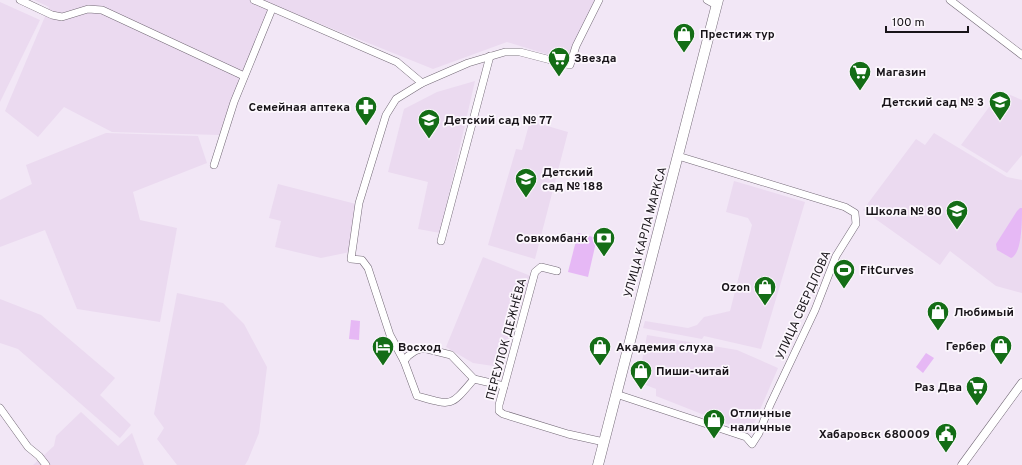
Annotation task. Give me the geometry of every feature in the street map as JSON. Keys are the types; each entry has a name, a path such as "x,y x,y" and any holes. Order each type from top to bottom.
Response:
{"highway":[{"name":"УЛИЦА КАРЛА МАРКСА","path":"598,465 717,2"}],"main road":[{"path":"962,465 1022,383"}],"street":[{"path":"20,0 52,15 62,17 88,9 102,10 244,76"},
{"path":"254,0 397,62 422,83"},
{"path":"474,379 458,397 445,404 417,396 404,361 390,335 368,268 362,260 351,259 359,203 386,115 396,99 422,83 490,56 505,52 520,52 570,65 576,46 599,0"},
{"path":"707,0 717,2"},
{"path":"950,0 1022,56"},
{"path":"214,165 234,102 272,9"},
{"path":"440,241 490,56"},
{"name":"УЛИЦА СВЕРДЛОВА","path":"616,394 746,437 752,444 759,433 770,405 815,310 836,256 856,224 854,213 845,207 678,156"},
{"name":"ПЕРЕУЛОК ДЕЖНЁВА","path":"557,272 541,267 535,272 499,405 499,411 503,414 568,434 604,442"},
{"path":"404,361 415,351 423,348 451,355 474,379 504,386"},
{"path":"0,408 28,447 40,456 46,465"}],"shaded area":[{"path":"34,0 595,0 566,60 507,42 433,69 271,4 219,135 112,132 64,107 38,137 5,111 49,7"},
{"path":"0,2 40,20 0,102"},
{"name":"Детский сад № 77","path":"475,81 440,233 418,229 428,182 388,172 404,109 437,92"},
{"name":"Детский сад № 3","path":"1001,91 1022,100 1022,155 1007,173 961,145"},
{"name":"Детский сад № 188","path":"530,121 568,132 535,259 488,245 516,149 522,150"},
{"path":"106,133 198,136 207,163 133,192 140,220 177,228 160,322 77,309 45,230 0,247 0,200 32,184 26,165"},
{"name":"Школа № 80","path":"934,133 1007,177 1022,180 1022,293 996,286 950,251 940,265 863,210 916,139 925,145"},
{"path":"734,181 805,202 761,349 704,336 702,339 643,328 645,321 688,328 697,325 704,317 730,311 752,225 748,218 726,212"},
{"path":"278,184 356,204 350,252 321,258 275,247 281,221 269,218"},
{"path":"1020,208 1022,208 1022,214 1019,244 1015,255 1011,258 997,250 996,244"},
{"path":"578,233 597,238 588,277 568,272"},
{"path":"483,257 531,276 500,367 473,363 446,347"},
{"path":"177,293 223,303 244,324 267,367 259,433 245,465 177,465 157,439 164,428 154,414"},
{"path":"0,299 41,315 115,378 100,395 131,425 120,438 18,349 0,343"},
{"path":"351,320 360,321 359,340 349,339"},
{"path":"647,335 737,350 778,368 750,433 656,396 656,389 638,382"},
{"path":"926,353 934,358 923,373 916,367"},
{"path":"81,412 118,446 132,433 144,465 33,465 54,446 56,436"}],"place":[{"name":"Престиж тур","path":"684,54"},
{"name":"Звезда","path":"559,78"},
{"name":"Магазин","path":"860,92"},
{"name":"Детский сад № 3","path":"1000,122"},
{"name":"Семейная аптека","path":"366,126"},
{"name":"Детский сад № 77","path":"429,140"},
{"name":"Детский сад № 188","path":"526,198"},
{"name":"Школа № 80","path":"957,230"},
{"name":"Совкомбанк","path":"604,258"},
{"name":"FitCurves","path":"844,290"},
{"name":"Ozon","path":"765,306"},
{"name":"Любимый","path":"938,332"},
{"name":"Восход","path":"383,366"},
{"name":"Академия слуха","path":"600,366"},
{"name":"Гербер","path":"1001,366"},
{"name":"Пиши-читай","path":"641,390"},
{"name":"Раз Два","path":"977,406"},
{"name":"Отличные наличные","path":"714,440"},
{"name":"Хабаровск 680009","path":"946,454"}]}
